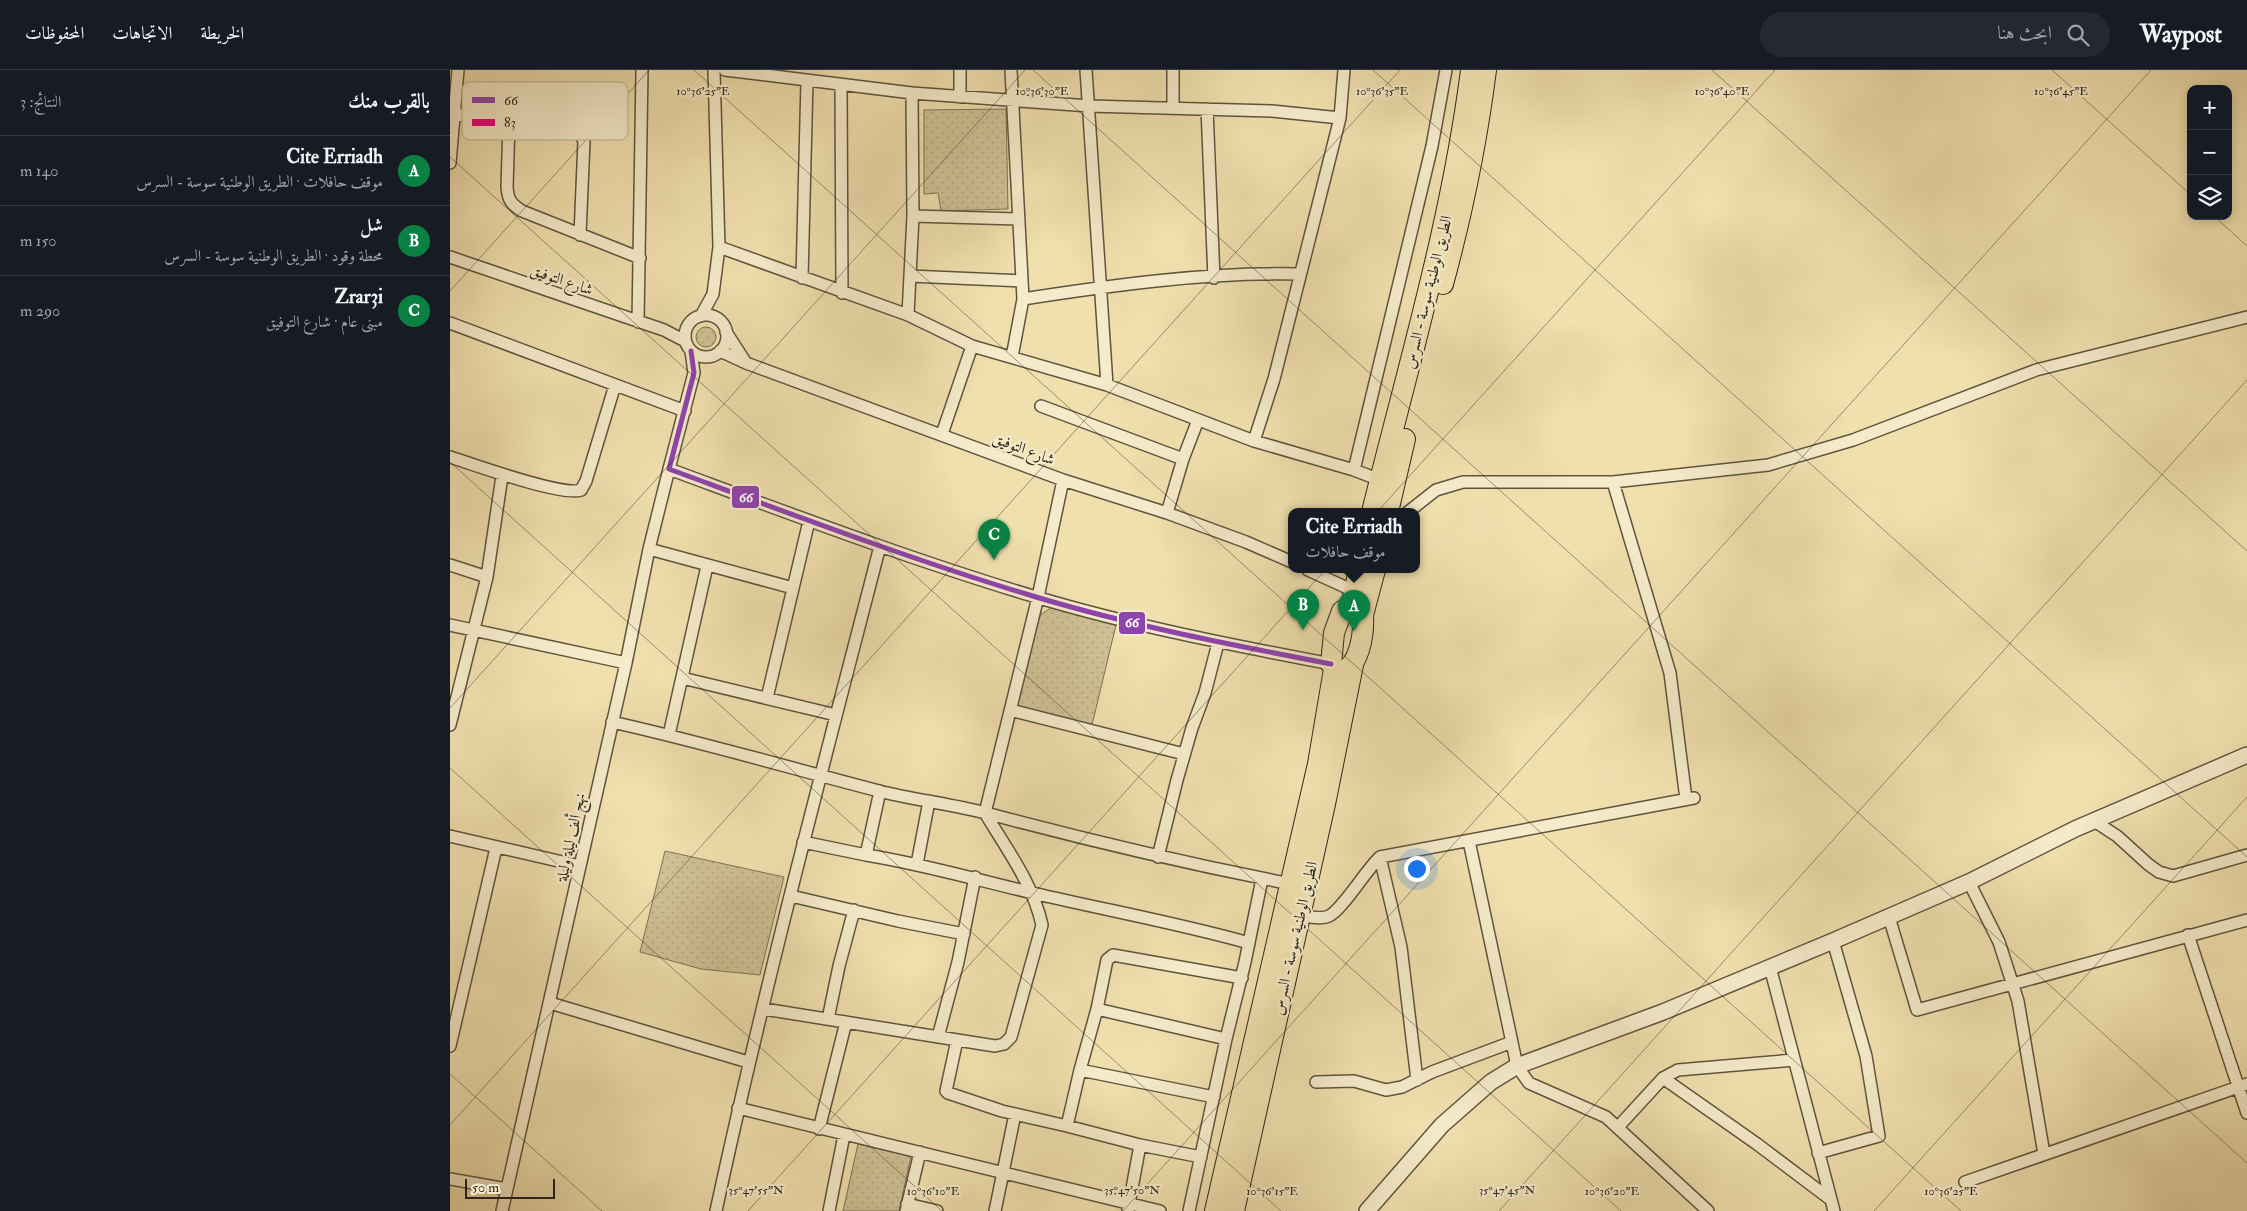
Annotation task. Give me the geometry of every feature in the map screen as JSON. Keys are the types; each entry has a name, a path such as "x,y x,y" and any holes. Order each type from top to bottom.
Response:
{"highway":[{"name":"الطريق الوطنية سوسة - السرس","path":"1373,508 1441,238 1464,122 1471,70"},
{"name":"الطريق الوطنية سوسة - السرس","path":"1389,508 1416,389 1456,237 1479,123 1486,70"},
{"path":"1339,666 1360,640 1356,604 1359,573"},
{"path":"1339,666 1334,633 1340,614 1356,604 1373,573"},
{"name":"الطريق الوطنية سوسة - السرس","path":"1216,1211 1292,884 1339,666"},
{"name":"الطريق الوطنية سوسة - السرس","path":"1234,1211 1298,915 1329,785 1339,666"}],"street":[{"path":"450,163 458,70"},
{"path":"638,322 642,70"},
{"path":"713,294 686,330 694,373 726,342 713,294 719,247 714,70"},
{"path":"725,70 777,73 807,81 960,97 1089,106 1272,111 1340,118"},
{"path":"960,70 960,97"},
{"path":"1011,70 1023,299 1012,357"},
{"path":"1086,70 1102,287 1107,385"},
{"path":"1173,70 1173,107"},
{"path":"1254,441 1274,379 1299,274 1319,206 1340,118 1344,70"},
{"path":"1354,470 1428,164 1446,70"},
{"path":"802,278 807,81"},
{"path":"841,85 842,293"},
{"path":"908,316 913,216 912,93"},
{"path":"1207,109 1214,278"},
{"path":"454,114 462,115"},
{"path":"509,140 507,187 509,201 522,211 640,258"},
{"path":"580,235 583,140"},
{"path":"913,216 1019,219"},
{"path":"719,247 908,316 972,346 1107,385 1254,441 1354,470 1380,480"},
{"name":"شارع التوفيق","path":"450,257 664,330 688,346"},
{"path":"1023,299 1102,287 1265,273 1299,274"},
{"path":"910,276 1021,281"},
{"path":"664,330 696,319 712,316 723,327 746,363"},
{"path":"1413,508 1436,490 1463,482 1613,482 1768,465 1853,440 2036,370 2247,317"},
{"path":"450,323 685,411"},
{"path":"688,346 700,356 715,354"},
{"path":"942,434 972,346"},
{"name":"شارع التوفيق","path":"715,354 746,363 1063,480 1167,513 1246,542 1288,560"},
{"name":"نهج ألف ليلة وليلة","path":"502,1211 626,663 649,549 694,373"},
{"path":"450,457 502,476 566,490 581,490 586,481 615,385"},
{"path":"1041,406 1183,459"},
{"path":"1167,513 1183,459 1198,420"},
{"path":"669,469 880,546 1038,597 1218,643 1339,666"},
{"path":"450,725 487,577 502,476"},
{"path":"764,1008 995,1046 1004,1044 1011,1037 1042,925 1038,907 1032,893 985,813 1038,597 1063,480"},
{"path":"1298,915 1320,918 1329,916 1338,909 1380,857 1690,798 1670,672 1613,482"},
{"path":"767,698 809,520"},
{"path":"716,1211 748,1062 764,1008 820,774 880,546"},
{"path":"649,549 793,588"},
{"path":"450,565 487,577"},
{"path":"669,735 707,566"},
{"path":"1312,573 1356,604"},
{"path":"450,625 626,663"},
{"path":"1158,857 1184,754 1205,693 1218,643"},
{"path":"682,678 836,715"},
{"path":"1010,710 1184,754"},
{"path":"612,722 669,735 880,791 985,813 1158,857 1292,884"},
{"path":"1367,1211 1442,1125 1491,1082 1517,1066 1663,1012 1833,941 1969,882 2094,821 2247,755"},
{"path":"866,855 880,791"},
{"path":"918,864 929,801"},
{"path":"2094,821 2116,836 2159,872 2173,876 2247,855"},
{"path":"450,836 580,866"},
{"path":"1468,841 1517,1066 1529,1083 1606,1117 1708,1211"},
{"path":"803,842 918,864 1032,893 1192,927 1250,942"},
{"path":"450,1046 496,848"},
{"path":"1380,857 1401,947 1417,1080"},
{"path":"938,1037 964,934 975,877"},
{"path":"1189,1211 1226,1039 1250,942 1262,878"},
{"path":"1969,882 1999,942 2018,1001 2044,1154"},
{"path":"791,896 898,922 964,934"},
{"path":"828,1019 838,966 854,910"},
{"path":"1889,917 1917,1010 2247,920"},
{"path":"2188,935 2243,1086 2247,1113"},
{"path":"1818,1153 1878,1136 1866,1056 1833,941"},
{"path":"1067,1126 1107,960 1114,955 1242,978"},
{"path":"1770,967 1834,1211"},
{"path":"550,1003 748,1062"},
{"path":"1096,1009 1226,1039"},
{"path":"819,1129 846,1022"},
{"path":"957,1040 947,1092 1015,1114 1140,1145 1201,1157"},
{"path":"1316,1082 1354,1081 1386,1090 1402,1087 1512,1042"},
{"path":"1618,1128 1662,1078 1678,1070 1794,1060"},
{"path":"1080,1070 1214,1097"},
{"path":"1662,1078 1757,1144 1830,1199"},
{"path":"1965,1182 2243,1086"},
{"path":"738,1108 920,1152 1129,1207 1160,1211"},
{"path":"995,1211 1015,1114"},
{"path":"829,1211 844,1135"},
{"path":"1129,1207 1140,1145"},
{"path":"920,1152 906,1207 937,1211"},
{"path":"450,1179 506,1189"}],"shaded area":[{"path":"1006,109 1008,209 941,211 938,193 924,194 924,110"},
{"path":"706,327 713,330 716,337 713,344 706,347 699,344 696,337 699,330"},
{"path":"1054,606 1116,625 1092,725 1016,707 1040,615"},
{"path":"665,851 784,877 760,975 701,969 640,952"},
{"path":"858,1144 911,1156 899,1211 843,1211"}],"transit line":[{"name":"66","path":"691,351 694,373 669,469 806,520 1036,597 1146,626 1331,664"}],"place":[{"name":"Zrar3i","path":"994,560"},
{"name":"شل","path":"1303,630"},
{"name":"Cite Erriadh","path":"1354,631"}]}
